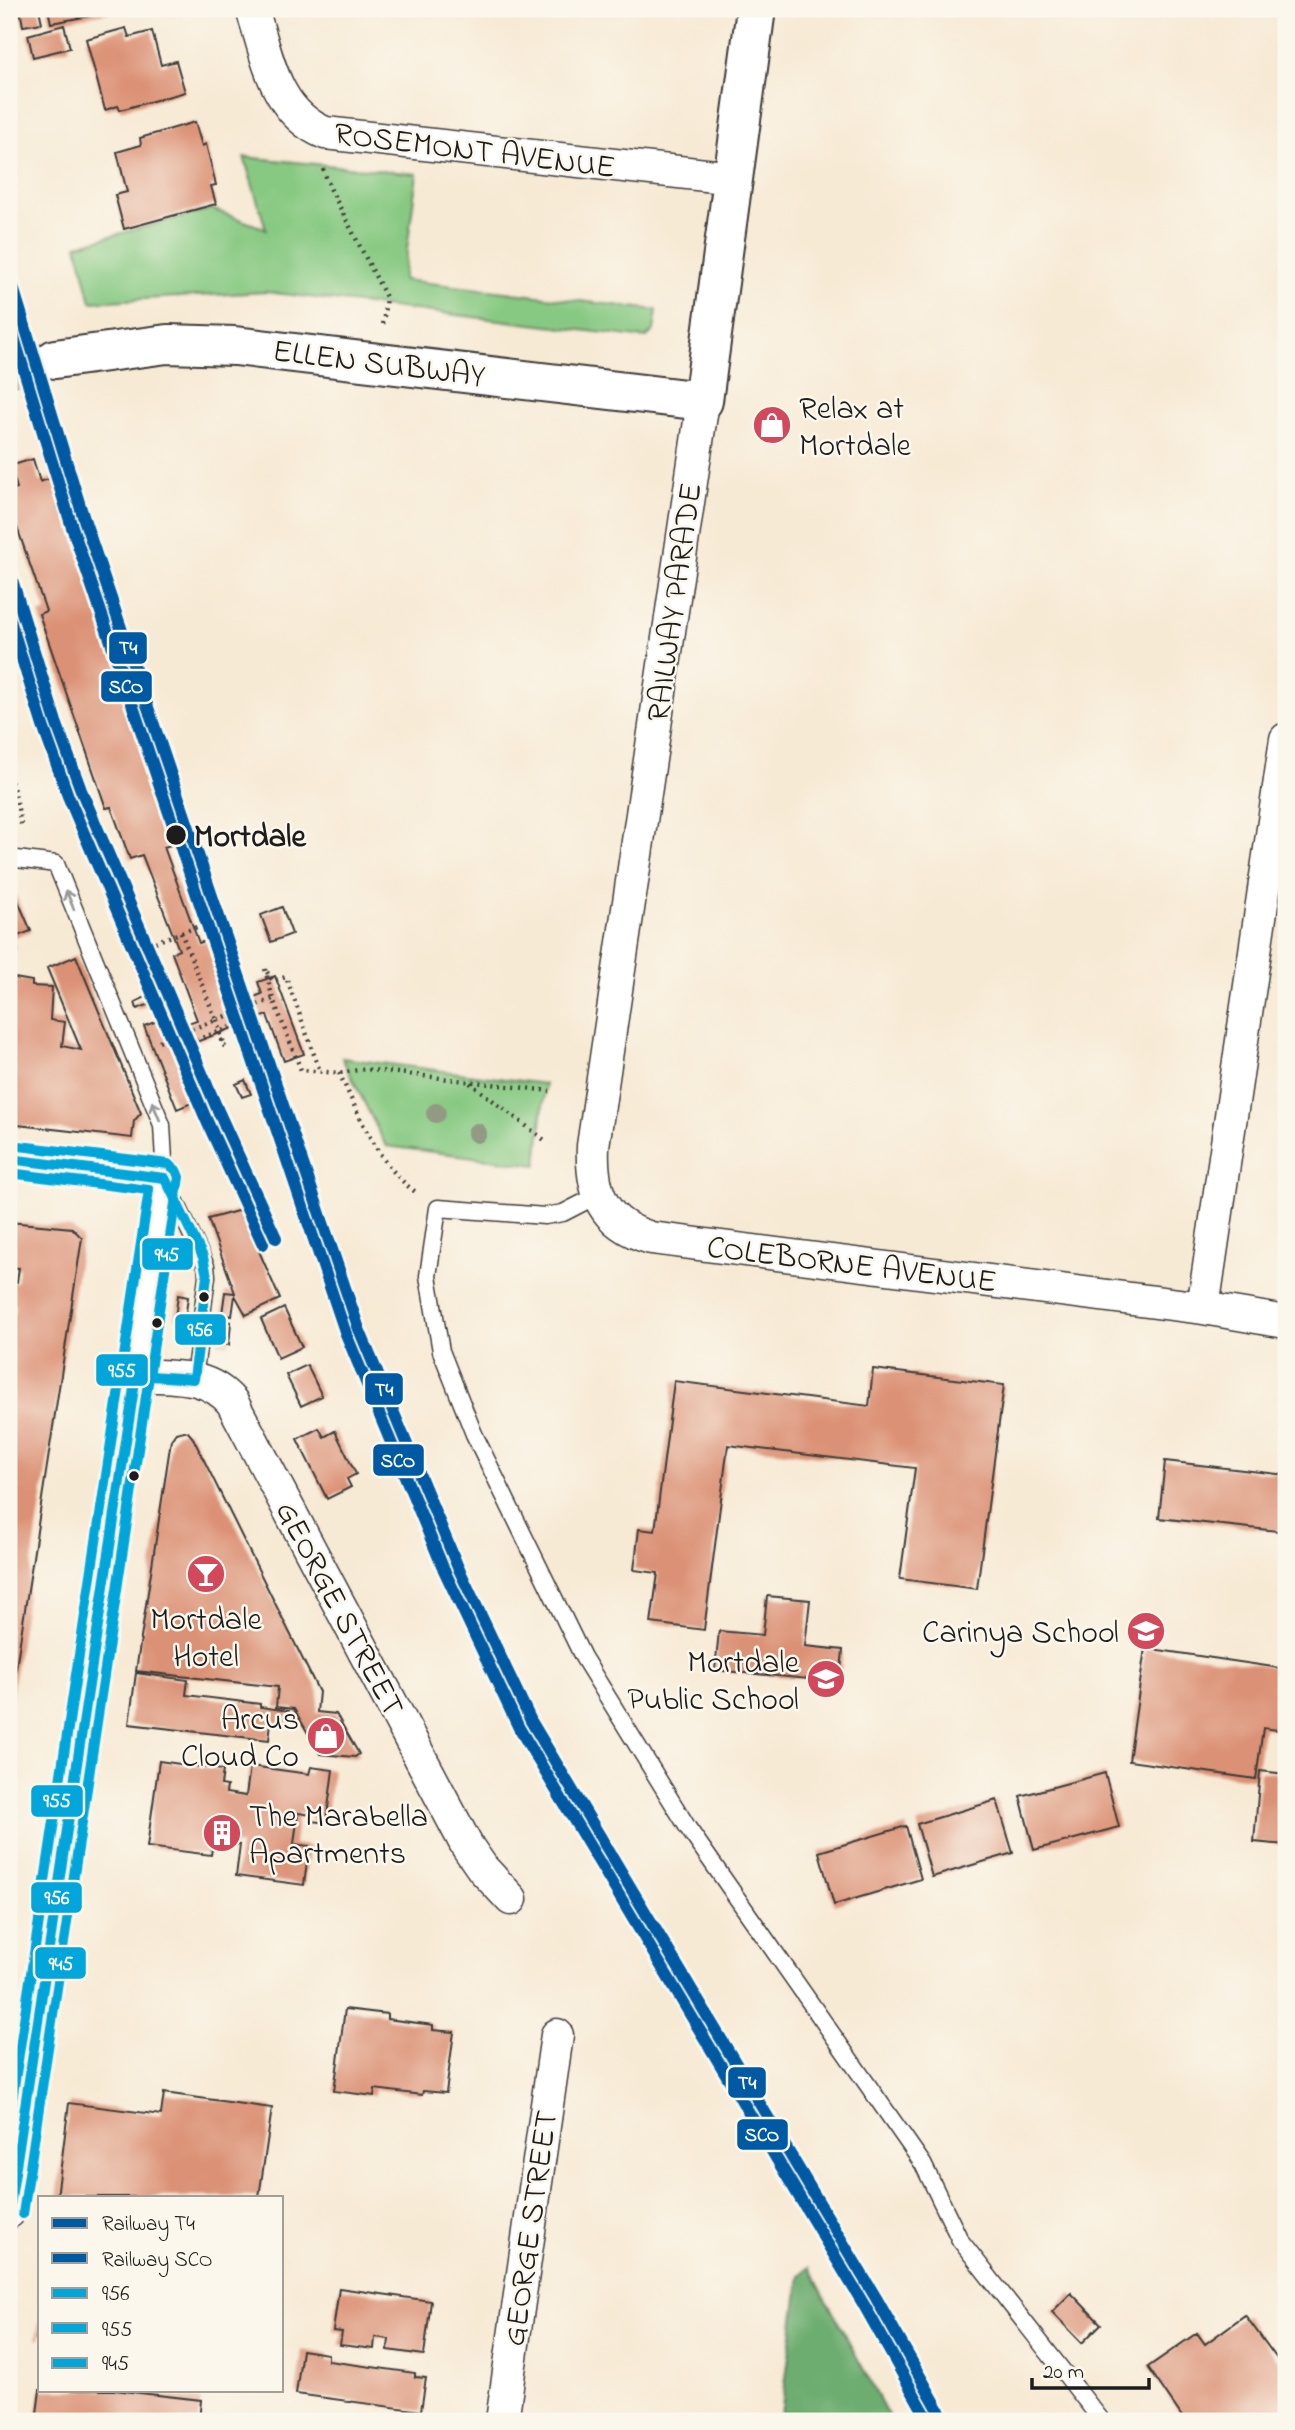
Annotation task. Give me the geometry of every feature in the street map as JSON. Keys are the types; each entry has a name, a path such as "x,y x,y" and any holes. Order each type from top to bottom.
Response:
{"street":[{"name":"ROSEMONT AVENUE","path":"252,9 281,95 300,119 325,133 733,178"},
{"name":"RAILWAY PARADE","path":"598,1195 594,1179 593,1146 703,401 756,9"},
{"name":"ELLEN SUBWAY","path":"55,359 167,344 235,346 703,401"},
{"path":"1203,1308 1286,739"},
{"path":"9,1159 165,1178 9,2212"},
{"name":"COLEBORNE AVENUE","path":"598,1195 606,1210 622,1226 635,1234 652,1238 1203,1308 1286,1322"},
{"name":"GEORGE STREET","path":"136,1375 202,1380 218,1387 232,1402 467,1846 483,1869 511,1899"},
{"name":"GEORGE STREET","path":"502,2421 557,2035"}],"lane":[{"path":"9,858 56,864 162,1125 165,1178 203,1257 207,1276 194,1379"},
{"path":"598,1195 563,1213 545,1216 438,1208 428,1276 441,1352 474,1434 583,1657 688,1828 923,2164 960,2240 1102,2421"}],"path":[{"path":"322,173 386,297"},
{"path":"9,775 21,825"},
{"path":"9,796 16,797"},
{"path":"155,942 211,922"},
{"path":"181,932 225,1047 216,1033"},
{"path":"320,1071 286,977 273,981 265,969 273,999 301,1070 339,1073 365,1069 550,1091"},
{"path":"159,1041 273,999"},
{"path":"196,1040 245,1022"},
{"path":"339,1073 381,1157 404,1184 438,1208"},
{"path":"468,1081 547,1142"}],"green space":[{"path":"244,157 417,174 403,280 657,310 654,330 646,338 266,292 91,302 77,245 212,209 266,229"},
{"path":"342,1058 545,1084 537,1165 386,1146"},
{"path":"809,2267 891,2421 780,2421 800,2275"}],"building":[{"path":"20,9 39,9 42,23 23,26"},
{"path":"48,9 124,9 124,10 51,23"},
{"path":"64,25 70,48 33,57 28,35"},
{"path":"126,28 129,37 152,31 161,65 176,61 185,92 120,110 118,106 105,110 86,39"},
{"path":"195,122 202,146 206,144 216,185 211,186 216,204 124,229 115,195 127,192 117,152 141,145 140,138"},
{"path":"33,459 40,482 54,477 95,596 98,595 164,789 158,791 177,843 164,847 199,943 206,941 231,1006 262,994 258,982 275,976 304,1054 284,1061 267,1015 180,1048 199,1100 177,1109 144,1026 160,1020 164,1031 197,1020 172,953 179,950 142,855 130,859 111,807 106,808 39,614 46,611 9,504 9,491 17,488 10,466"},
{"path":"9,880 31,931 12,938 16,949 9,950"},
{"path":"282,907 292,934 271,942 261,915"},
{"path":"76,956 141,1113 134,1121 132,1138 9,1124 9,977 32,981 32,986 52,987 50,1020 65,1022 62,1046 81,1050 47,968"},
{"path":"150,995 153,1003 137,1009 135,1002"},
{"path":"245,1080 251,1094 242,1097 236,1084"},
{"path":"241,1210 280,1299 246,1315 235,1295 232,1316 222,1314 225,1292 235,1293 208,1219"},
{"path":"9,1222 72,1228 82,1238 10,1707 9,1315 13,1315 15,1305 9,1304 9,1281 17,1282 19,1268 9,1267"},
{"path":"178,1295 188,1297 185,1319 175,1318"},
{"path":"284,1308 302,1347 278,1358 261,1319"},
{"path":"221,1321 231,1322 229,1345 218,1344"},
{"path":"307,1365 322,1396 301,1406 286,1375"},
{"path":"873,1369 1004,1385 977,1589 900,1579 915,1468 728,1445 704,1630 651,1623 658,1573 634,1570 639,1529 655,1531 674,1381 869,1406"},
{"path":"319,1428 324,1437 335,1431 356,1474 347,1479 351,1487 327,1499 297,1439"},
{"name":"Mortdale Hotel","path":"184,1431 193,1438 319,1692 317,1712 336,1714 359,1754 355,1757 320,1754 294,1709 276,1707 278,1687 136,1671 171,1440 176,1433"},
{"path":"1165,1461 1286,1475 1286,1532 1159,1518"},
{"path":"767,1596 810,1600 805,1646 843,1650 840,1682 715,1670 719,1631 763,1635"},
{"path":"1145,1648 1286,1669 1286,1731 1263,1728 1256,1779 1129,1761"},
{"path":"136,1673 188,1680 186,1695 260,1704 260,1707 289,1711 287,1724 271,1722 269,1740 129,1724"},
{"name":"The Marabella Apartments","path":"159,1761 223,1770 221,1785 227,1786 226,1793 246,1796 250,1766 309,1774 311,1767 333,1770 326,1823 312,1821 312,1815 298,1813 294,1844 309,1846 304,1885 236,1876 240,1845 213,1842 211,1855 147,1847"},
{"path":"1260,1771 1286,1774 1286,1845 1254,1842"},
{"path":"1105,1773 1119,1827 1034,1850 1020,1796"},
{"path":"997,1800 1013,1853 932,1877 917,1824"},
{"path":"906,1826 921,1879 834,1905 819,1852"},
{"path":"345,2009 387,2014 387,2019 433,2025 433,2030 454,2032 446,2093 423,2091 422,2095 375,2089 374,2096 334,2091"},
{"path":"164,2093 272,2108 259,2196 57,2196 69,2103 161,2115"},
{"path":"339,2288 431,2301 424,2355 388,2350 389,2339 375,2337 374,2349 340,2345 342,2332 333,2331"},
{"path":"1071,2293 1101,2324 1082,2343 1052,2312"},
{"path":"1245,2315 1286,2371 1286,2421 1185,2421 1148,2367 1197,2333 1205,2344"},
{"path":"302,2350 328,2354 328,2361 415,2373 415,2377 426,2378 421,2411 296,2394"},
{"path":"40,2392 131,2392 201,2400 199,2421 36,2421"}],"tunnel":[{"path":"9,369 55,359"}],"rail line":[{"name":"T4","path":"9,274 84,519 359,1329 457,1565 531,1721 876,2298 945,2421"},
{"name":"SCO","path":"9,321 71,524 346,1334 444,1570 519,1728 864,2305 929,2421"},
{"name":"T4","path":"9,570 56,722 81,790 219,1113 276,1238"},
{"name":"SCO","path":"9,617 68,796 206,1119 263,1244"}],"transit line":[{"name":"945","path":"11,1145 168,1164 176,1170 179,1177 23,2214"},
{"name":"956","path":"9,1159 165,1178 203,1257 207,1276 194,1379 136,1375 9,2212"},
{"name":"955","path":"9,1173 149,1190 9,2120"}],"place":[{"name":"Relax at Mortdale","path":"772,425"},
{"name":"Mortdale","path":"176,835"},
{"name":"Mortdale Hotel","path":"206,1574"},
{"name":"Carinya School","path":"1146,1631"},
{"name":"Mortdale Public School","path":"826,1679"},
{"name":"Arcus Cloud Co","path":"326,1736"},
{"name":"The Marabella Apartments","path":"222,1833"}]}
